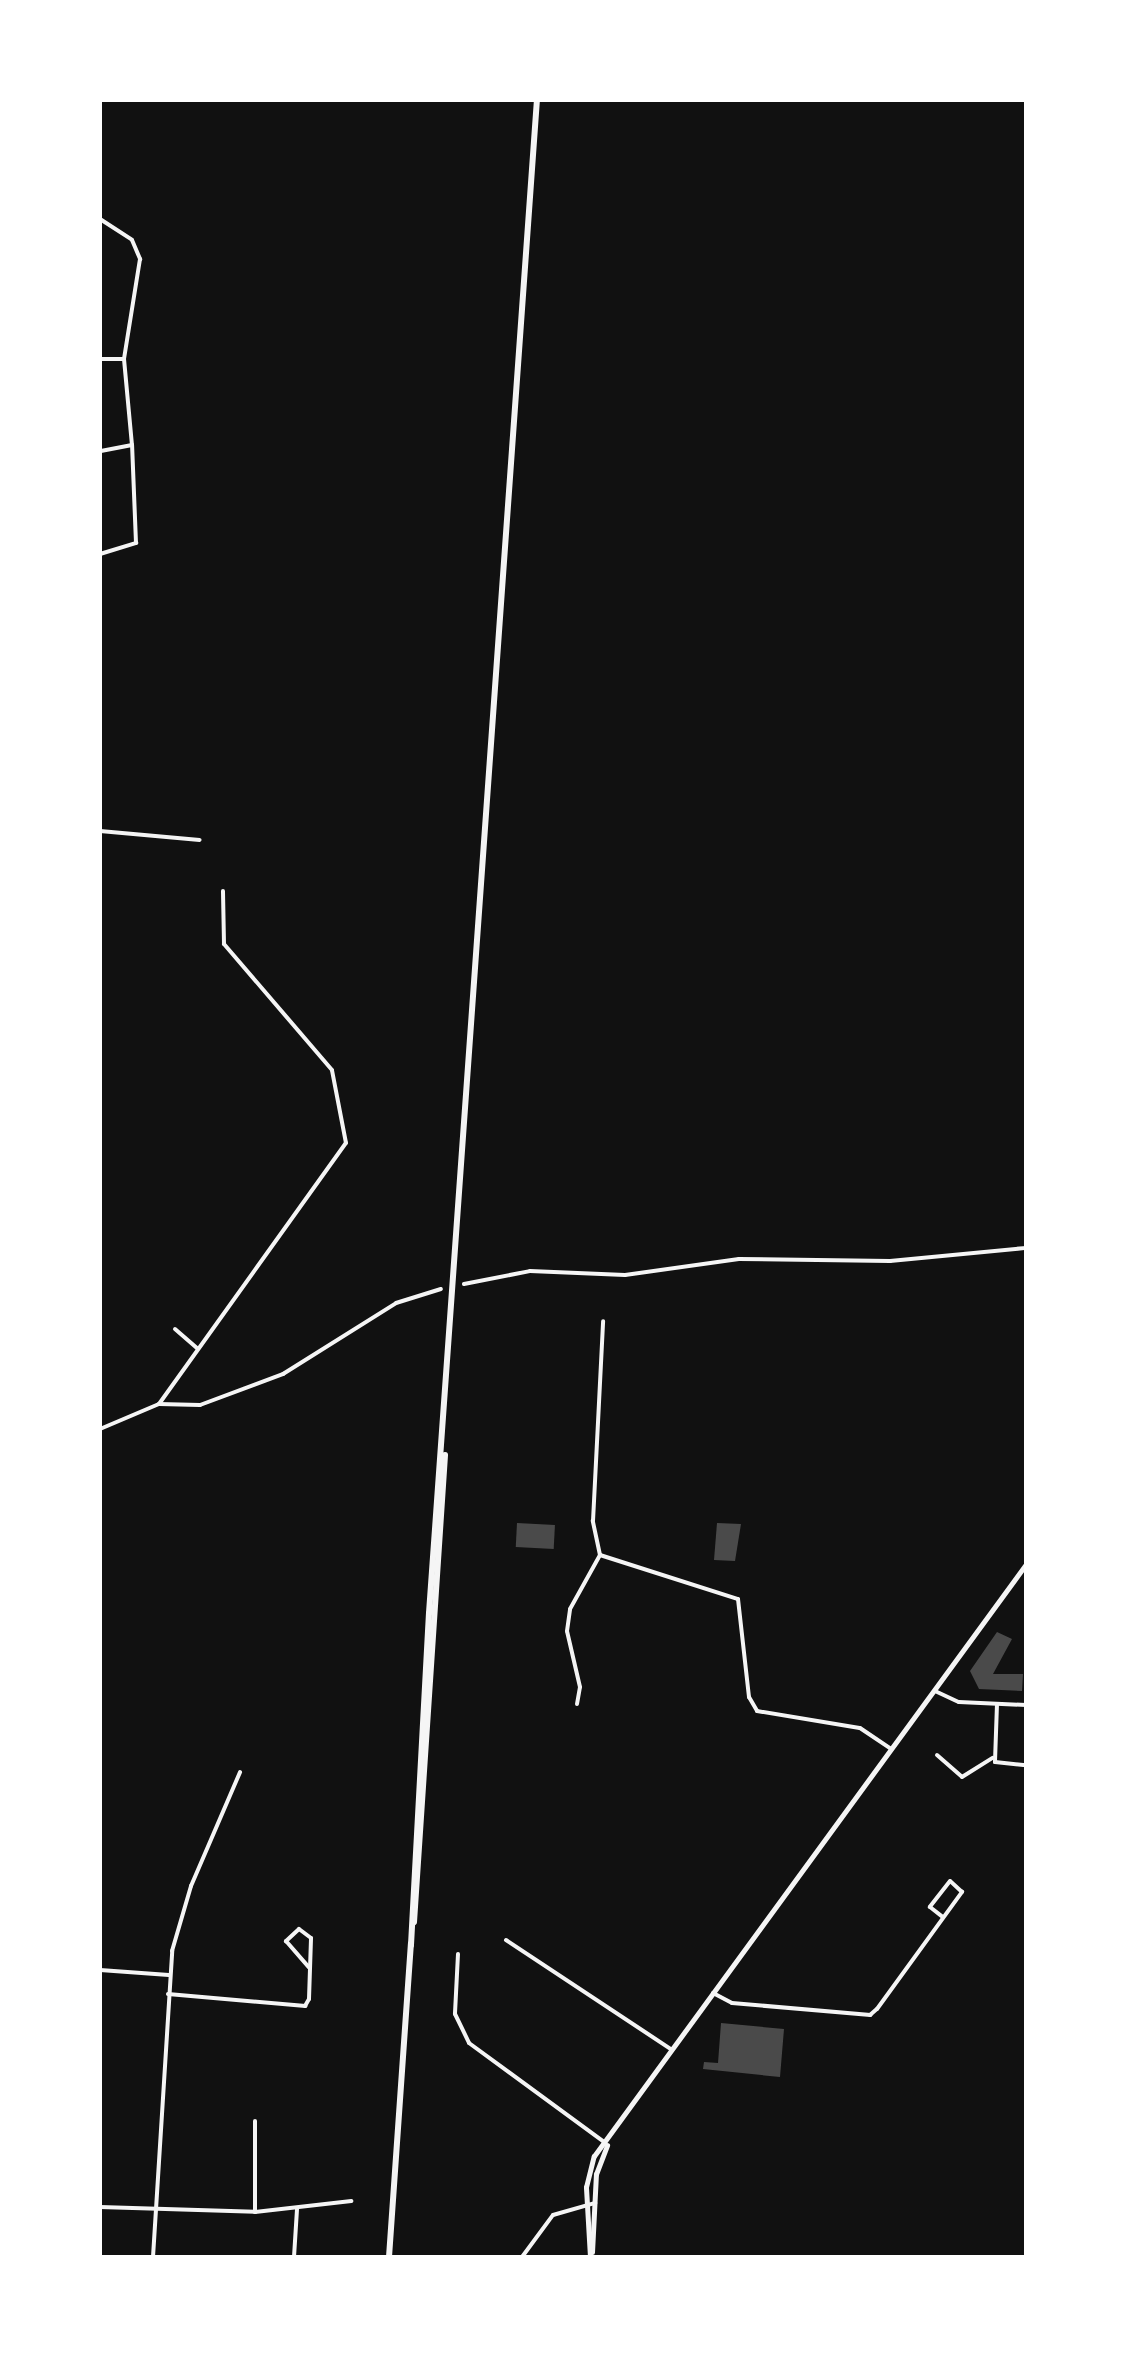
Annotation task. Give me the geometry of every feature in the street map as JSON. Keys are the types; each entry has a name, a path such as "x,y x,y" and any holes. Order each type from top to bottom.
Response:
{"main road":[{"path":"389,2257 438,1623 445,1415 537,100"}],"street":[{"path":"100,219 132,240 140,259 124,359 136,544 100,554"},
{"path":"100,358 124,359"},
{"path":"100,451 132,445"},
{"path":"100,831 200,840"},
{"path":"159,1404 342,1156 346,1131 332,1070 224,944 223,892"},
{"path":"464,1284 530,1270 625,1275 750,1258 890,1261 1026,1248"},
{"path":"100,1429 159,1404 200,1405 283,1374 396,1303 441,1289"},
{"path":"577,1704 580,1687 567,1631 570,1609 600,1555 594,1521 603,1321"},
{"path":"176,1329 197,1348"},
{"path":"600,1555 738,1599 749,1697 758,1711 860,1728 892,1749"},
{"path":"590,2257 588,2170 1026,1564"},
{"path":"934,1691 959,1702 1026,1705"},
{"path":"993,1758 997,1704"},
{"path":"937,1755 962,1777 993,1758 1026,1765"},
{"path":"153,2257 160,2212 169,1975 190,1886 240,1772"},
{"path":"713,1993 732,2003 870,2015 962,1892 950,1881 930,1907 943,1917"},
{"path":"168,1994 299,2008 309,2000 311,1938 305,1930 293,1930 288,1946 309,1968"},
{"path":"506,1940 672,2050"},
{"path":"458,1954 455,2014 469,2043 608,2143"},
{"path":"100,1970 169,1975"},
{"path":"255,2121 255,2212"},
{"path":"590,2257 595,2203 608,2143"},
{"path":"100,2207 160,2212 255,2212 351,2201"},
{"path":"522,2257 553,2215 595,2203"},
{"path":"294,2257 297,2210"}],"building":[{"path":"517,1523 555,1525 554,1549 516,1547"},
{"path":"717,1523 741,1524 735,1561 714,1560"},
{"path":"997,1632 1012,1639 993,1674 1023,1674 1022,1691 979,1689 970,1671"},
{"path":"721,2023 784,2029 780,2077 703,2069 704,2062 718,2063"}]}
